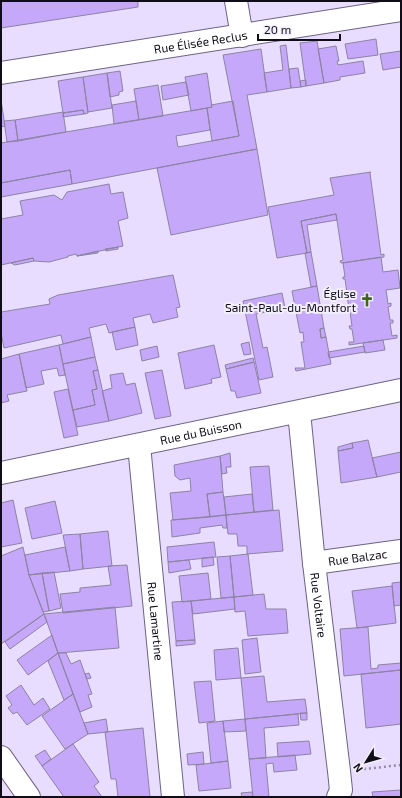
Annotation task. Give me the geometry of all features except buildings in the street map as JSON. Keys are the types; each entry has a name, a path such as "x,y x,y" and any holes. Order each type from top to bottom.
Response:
{"street":[{"path":"236,1 242,36"},
{"name":"Rue Élisée Reclus","path":"1,73 401,10"},
{"name":"Rue du Buisson","path":"1,473 401,390"},
{"name":"Rue Voltaire","path":"299,412 314,563 341,790 338,797"},
{"name":"Rue Lamartine","path":"139,445 174,797"},
{"name":"Rue Balzac","path":"314,563 401,551"},
{"path":"1,757 29,797"}],"path":[{"path":"339,771 401,765"}],"place":[{"name":"Église Saint-Paul-du-Montfort","path":"367,300"}]}
